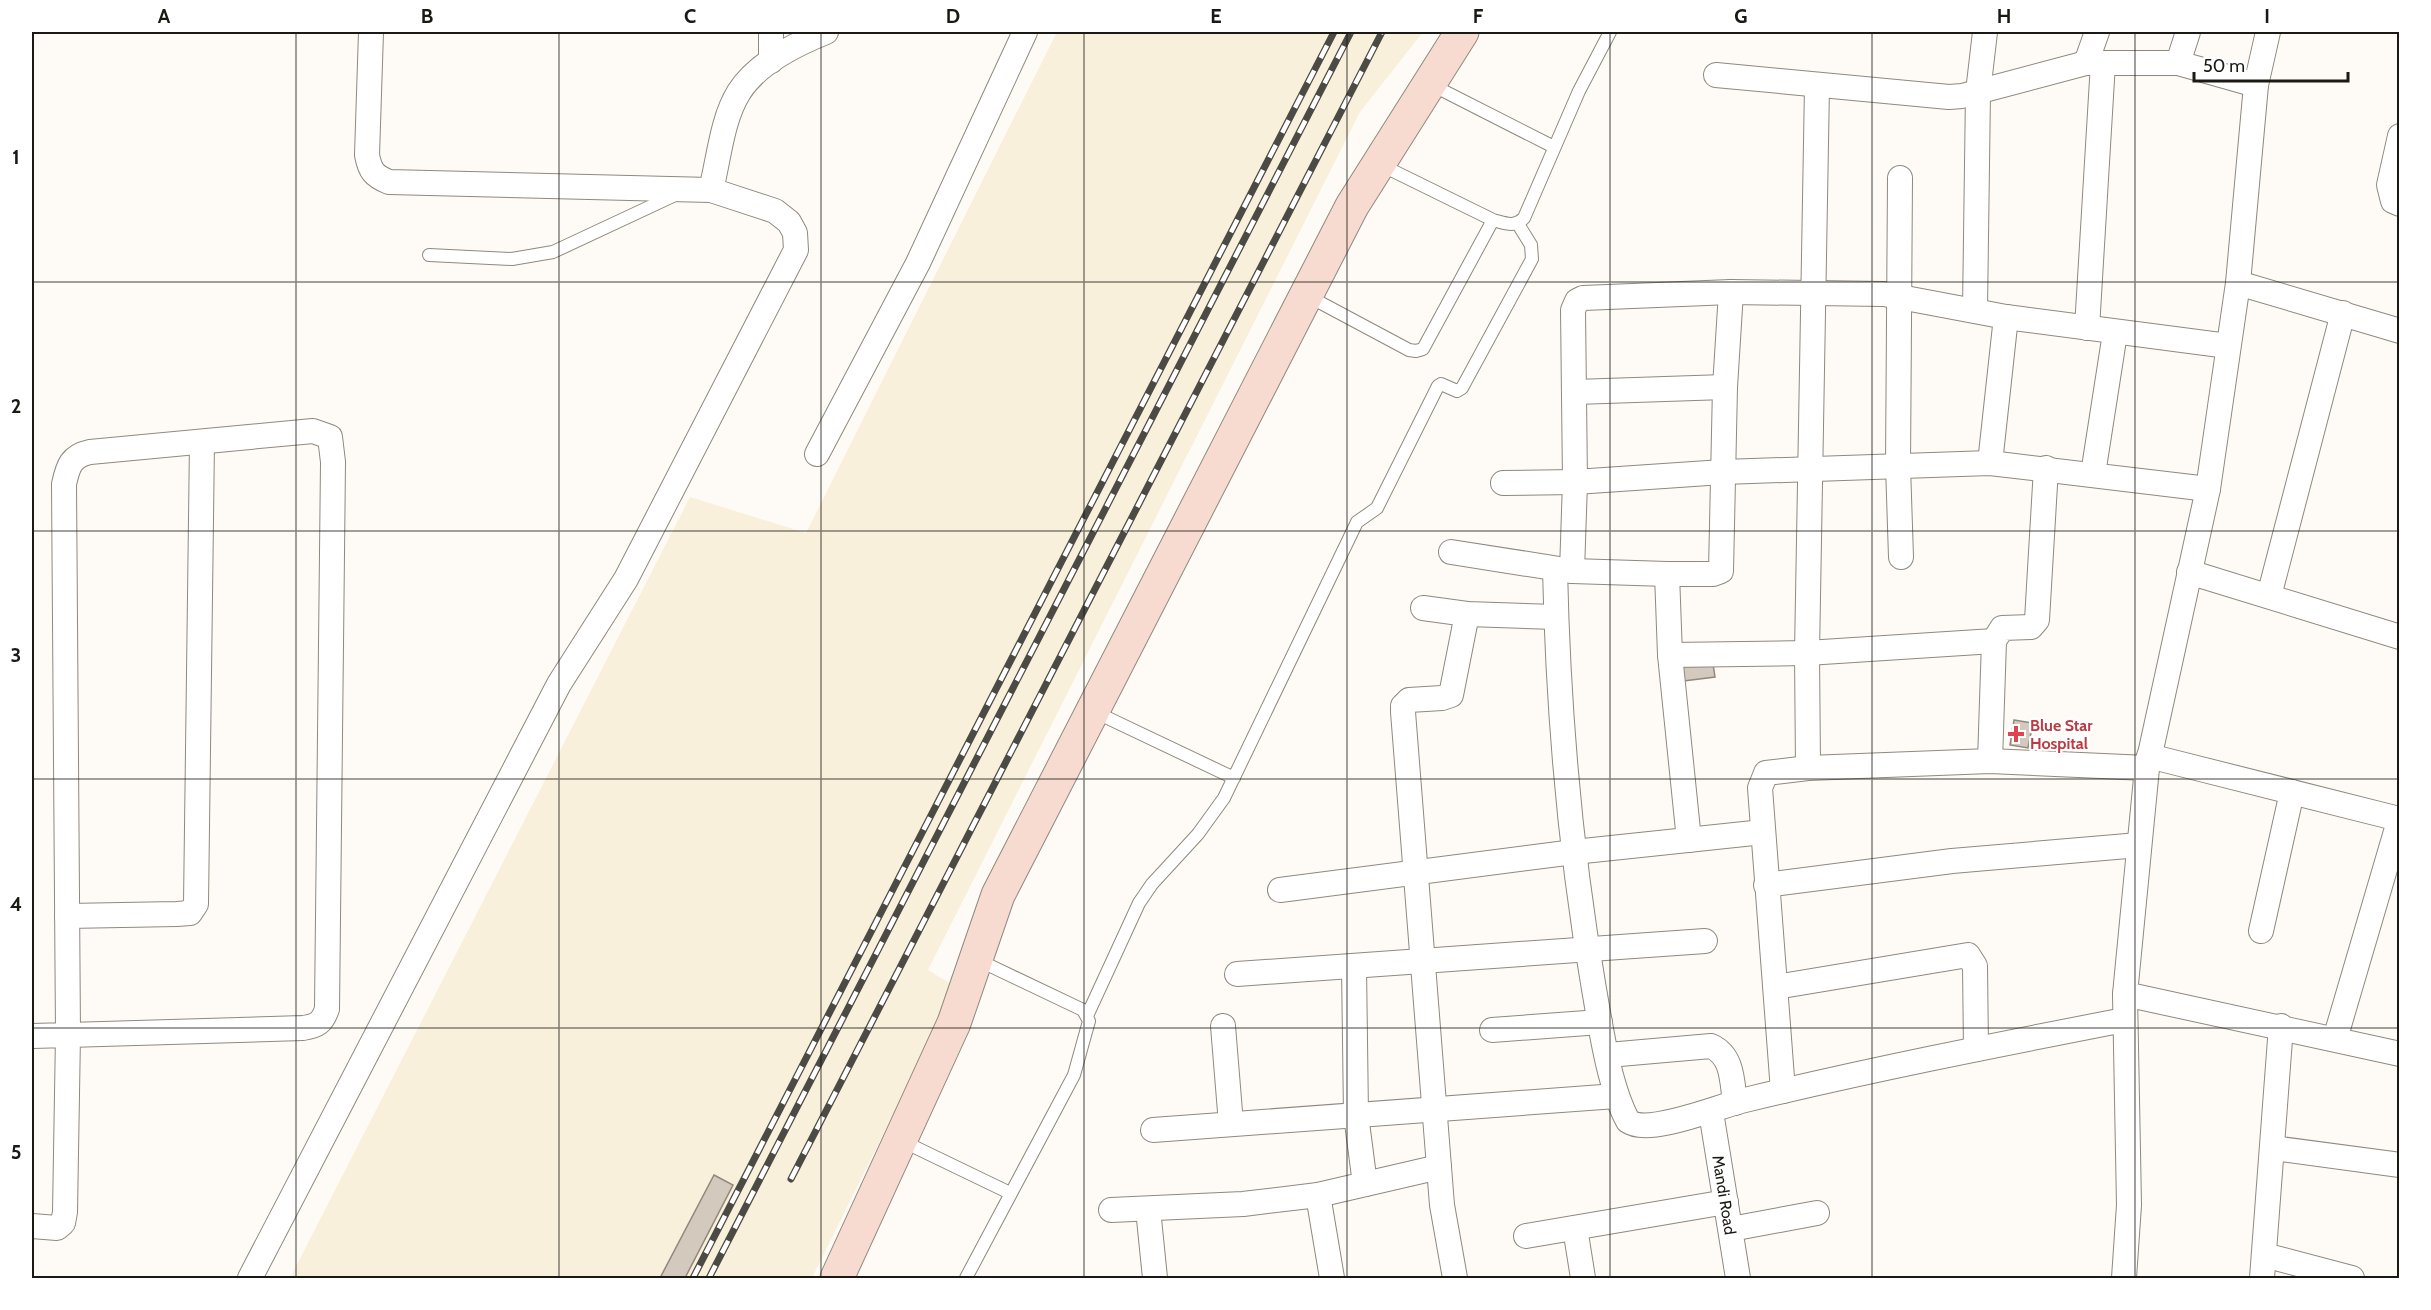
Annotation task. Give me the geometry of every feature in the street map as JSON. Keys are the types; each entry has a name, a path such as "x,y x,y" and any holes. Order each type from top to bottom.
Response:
{"street":[{"path":"249,1278 559,684 626,579 796,250 792,227 775,211 711,190 389,182 376,177 369,169 367,155 371,32"},
{"path":"771,32 771,61"},
{"path":"711,190 729,111 740,91 771,61 826,32"},
{"path":"817,454 918,263 1024,32"},
{"path":"837,1278 954,1023 998,895 1352,206 1462,32"},
{"path":"1975,310 1978,92 1985,32"},
{"path":"2088,328 2097,32"},
{"path":"2178,63 2188,32"},
{"path":"2124,1278 2129,1205 2125,994 2148,762 2208,489 2238,283 2256,85 2268,32"},
{"path":"1716,75 1817,86 1935,96 1962,96 2095,63 2178,63 2256,85"},
{"path":"1808,768 1809,470 1817,86"},
{"path":"2400,136 2388,191 2393,201 2400,204"},
{"path":"1900,178 1898,466 1901,557"},
{"path":"2238,283 2400,331"},
{"path":"2124,1020 1783,1091 1735,1103 1711,1112 1643,1126 1634,1125 1628,1121 1616,1096 1587,951 1574,852 1556,617 1575,482 1573,310 1577,301 1592,296 1731,292 1898,296 2006,318 2228,346"},
{"path":"1451,552 1563,570 1667,574 1721,571 1725,387 1731,292"},
{"path":"2269,596 2343,313"},
{"path":"1990,463 2006,318"},
{"path":"2092,474 2115,333"},
{"path":"1575,392 1725,387"},
{"path":"32,1036 68,1035 303,1028 315,1026 323,1020 327,1009 333,447 330,437 313,431 90,452 78,455 69,464 64,484 68,1035 63,1223 57,1228 32,1226"},
{"path":"67,916 190,913 196,904 202,442"},
{"path":"1503,483 1575,482 1723,472 1990,463 2208,489"},
{"path":"1990,761 1994,641 2002,628 2031,627 2037,620 2046,468"},
{"path":"2189,572 2400,637"},
{"path":"1667,574 1670,655 1689,840"},
{"path":"1423,608 1467,614 1556,617"},
{"path":"1455,1278 1442,1205 1421,962 1403,706 1409,700 1442,698 1451,695 1467,614"},
{"path":"1670,655 1807,653 1994,641"},
{"path":"1783,1091 1760,788 1762,778 1766,773 1778,770 1990,761 2148,762 2292,792 2399,819 2390,887 2335,1039"},
{"path":"2261,931 2292,792"},
{"path":"1280,890 1574,852 1762,832"},
{"path":"1766,885 1952,861 2139,845"},
{"path":"1237,974 1705,941"},
{"path":"1776,987 1968,955 1975,966 1976,1049"},
{"path":"1354,966 1356,1115 1365,1184"},
{"path":"2125,994 2282,1026 2400,1054"},
{"path":"1492,1030 1600,1022"},
{"path":"1223,1026 1231,1124"},
{"path":"2282,1026 2263,1267 2352,1278"},
{"path":"1608,1054 1711,1046 1719,1050 1731,1070 1735,1103"},
{"path":"1154,1130 1616,1096"},
{"name":"Mandi Road","path":"1711,1112 1738,1278"},
{"path":"2273,1148 2400,1165"},
{"path":"1111,1210 1243,1204 1318,1195 1439,1167"},
{"path":"1318,1195 1332,1278"},
{"path":"1526,1236 1726,1202"},
{"path":"1148,1209 1155,1278"},
{"path":"1731,1229 1817,1213"},
{"path":"1575,1228 1583,1278"}],"lane":[{"path":"1378,164 1493,220 1512,225 1518,224 1524,218 1579,91 1610,32"},
{"path":"1429,83 1554,147"},
{"path":"429,255 512,259 553,252 687,189"},
{"path":"1305,294 1409,350 1423,349 1493,220"},
{"path":"966,1278 1074,1076 1088,1031 1087,1016 1140,903 1158,878 1198,834 1224,798 1357,522 1377,508 1438,386 1441,384 1459,391 1462,388 1532,259 1531,245 1518,224"},
{"path":"1092,710 1233,778"},
{"path":"976,959 1083,1010 1087,1016"},
{"path":"900,1140 1010,1193"}],"shaded area":[{"path":"1057,32 1423,32 1360,112 928,970 956,987 812,1278 290,1278 690,497 806,533"}],"building":[{"path":"1712,657 1715,677 1676,682 1673,661"},
{"path":"2014,720 2033,723 2028,748 2010,745"},
{"path":"714,1175 733,1185 685,1278 660,1278"}],"railway":[{"path":"693,1278 1334,32"},
{"path":"709,1278 1351,32"},
{"path":"791,1179 1382,32"}],"place":[{"name":"Blue Star Hospital","path":"2016,734"}]}
